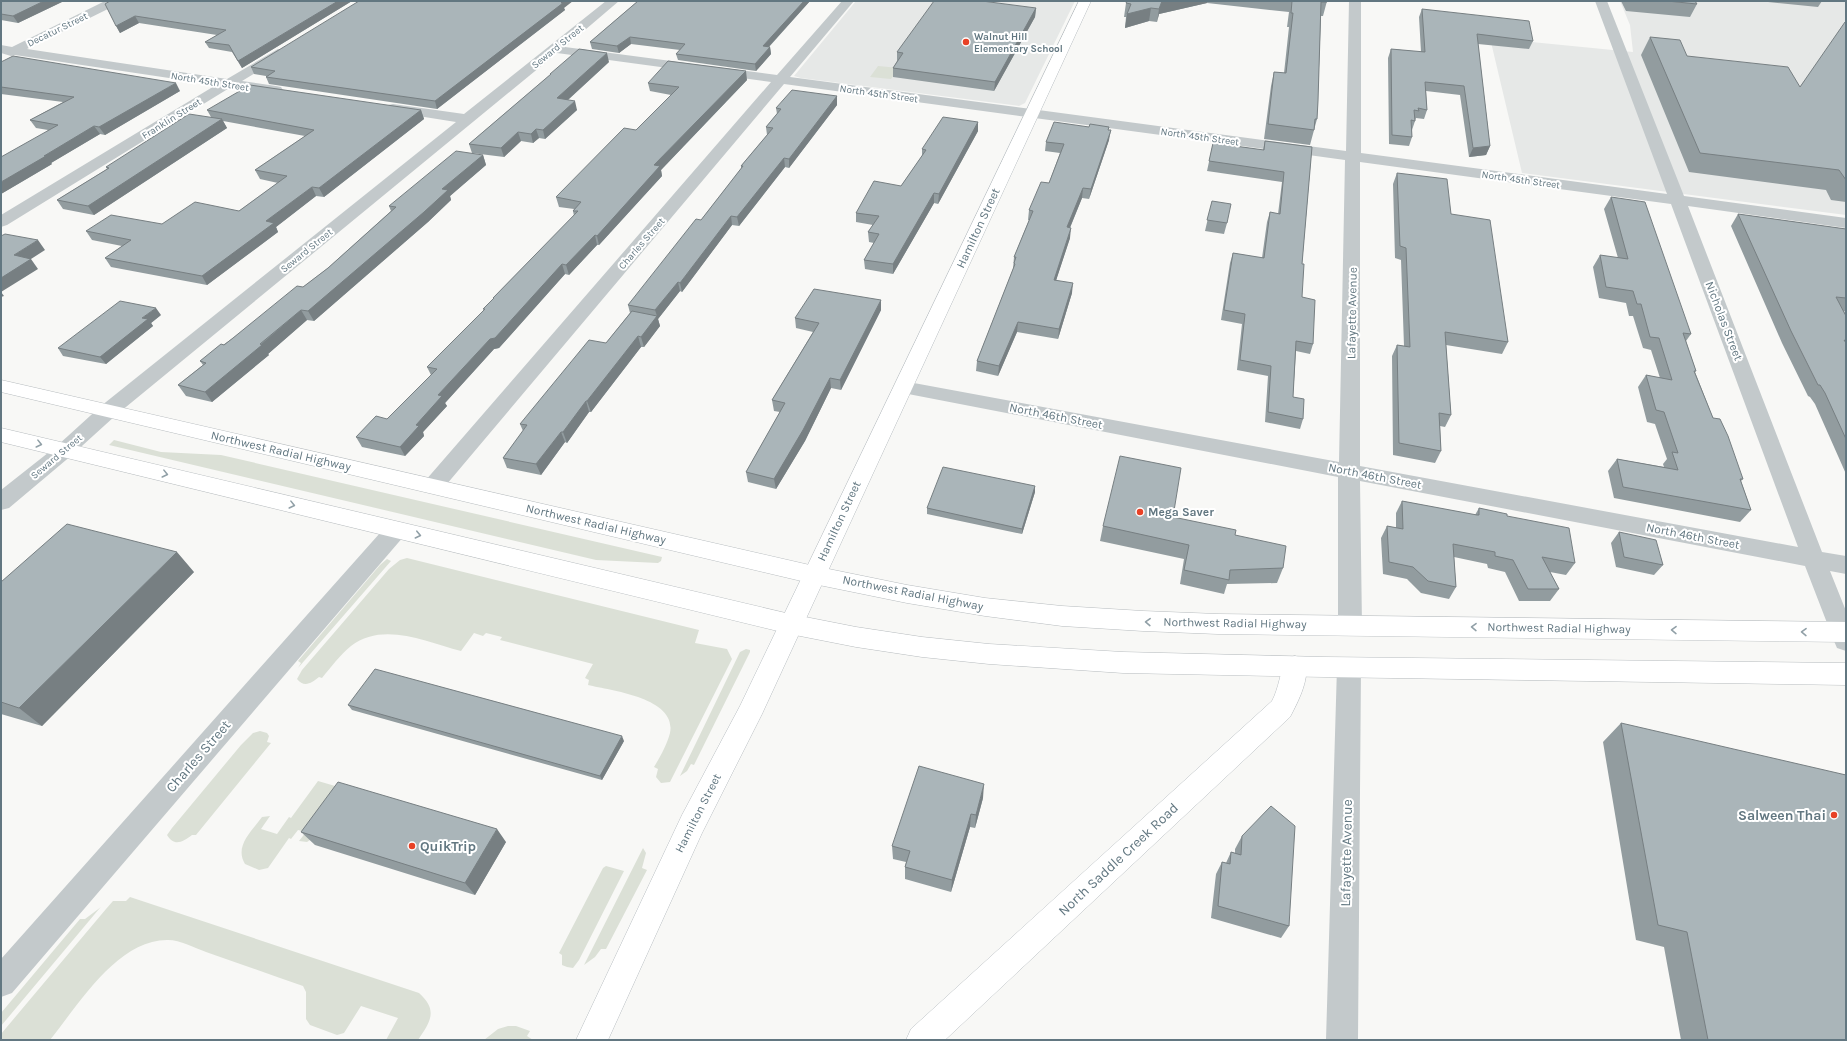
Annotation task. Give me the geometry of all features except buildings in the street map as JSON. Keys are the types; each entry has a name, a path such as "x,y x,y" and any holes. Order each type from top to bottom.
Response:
{"main road":[{"name":"Hamilton Street","path":"592,1040 692,824 749,714 790,624 1085,1"},
{"name":"Northwest Radial Highway","path":"1,386 814,575 978,606 1062,616 1157,622 1845,635"},
{"path":"1,435 790,624 904,645 973,652 1129,662 1349,667 1846,674"},
{"name":"North Saddle Creek Road","path":"922,1040 1281,709 1288,696 1295,666"}],"street":[{"name":"Decatur Street","path":"5,52 114,1"},
{"name":"Seward Street","path":"1,502 65,450 108,411 613,1"},
{"name":"Charles Street","path":"433,486 848,1"},
{"name":"Lafayette Avenue","path":"1350,626 1349,471 1355,1"},
{"name":"Nicholas Street","path":"1601,1 1679,200 1814,559 1845,635"},
{"name":"Franklin Street","path":"1,222 288,46"},
{"name":"North 45th Street","path":"554,49 1846,223"},
{"name":"North 45th Street","path":"5,52 290,93"},
{"path":"383,107 467,120"},
{"name":"North 46th Street","path":"903,387 1846,565"},
{"name":"Charles Street","path":"1,982 396,530"},
{"name":"Lafayette Avenue","path":"1342,1040 1349,667"}],"shaded area":[{"path":"856,1 1075,1 1025,103 1019,106 794,76"},
{"path":"1620,1 1846,1 1846,215 1522,173 1490,38 1633,52 1630,25"},
{"path":"878,66 899,68 891,79 870,77"},
{"path":"114,440 161,452 221,455 662,557 661,561 658,563 596,560 109,445"},
{"path":"407,558 699,630 695,643 727,649 732,659 670,782 661,783 656,777 658,769 654,767 661,755 670,733 670,721 664,712 654,704 641,698 588,685 589,680 585,678 593,664 500,640 502,637 486,633 483,636 474,633 461,651 405,636 391,634 377,635 364,639 351,646 339,657 322,678 319,677 308,684 300,682 297,679 302,670 389,569 400,560"},
{"path":"387,559 391,561 298,668 301,663 298,661 380,565"},
{"path":"746,649 750,650 750,652 694,765 691,764 687,771 680,776 740,652"},
{"path":"260,731 267,733 269,736 267,742 271,743 196,835 192,835 179,842 170,839 167,835 172,828 241,745 253,733"},
{"path":"318,781 342,788 313,838 307,842 299,841 306,832 298,830 291,839 289,838 268,868 259,870 245,864 242,857 243,845 249,833 262,817 270,816 261,829 277,834 289,817 291,818"},
{"path":"643,848 646,853 642,868 647,870 606,949 601,949 595,957 584,965"},
{"path":"606,866 624,871 579,960 573,968 562,965 562,955 559,953 603,868"},
{"path":"130,897 419,993 429,1005 429,1021 418,1040 386,1040 398,1018 361,1006 344,1033 337,1035 310,1025 306,1019 306,992 303,986 182,943 168,940 150,943 132,950 116,962 86,993 50,1040 1,1040 1,1034 113,901 126,901"},
{"path":"101,907 1,1026 1,1013 80,919 85,919"},
{"path":"508,1026 516,1026 530,1031 527,1036 533,1040 484,1040 498,1029"}],"place":[{"name":"Walnut Hill Elementary School","path":"966,42"},
{"name":"Mega Saver","path":"1140,512"},
{"name":"Salween Thai","path":"1834,815"},
{"name":"QuikTrip","path":"412,846"}]}
